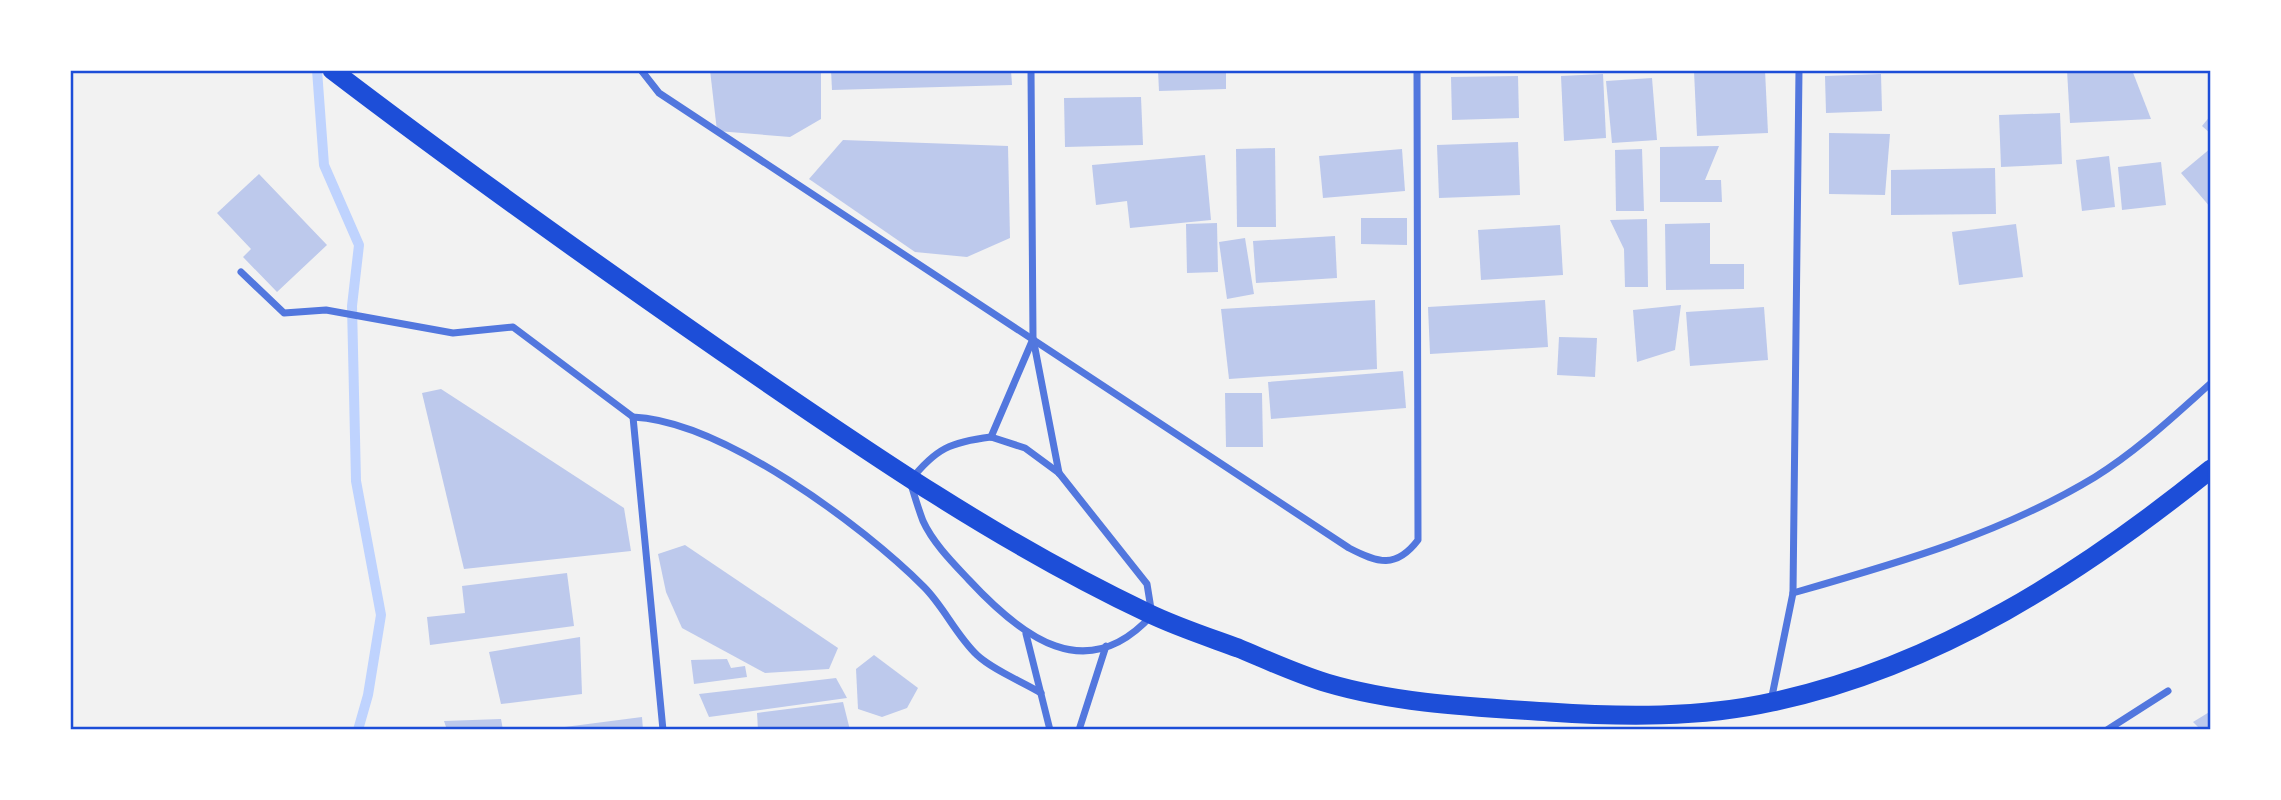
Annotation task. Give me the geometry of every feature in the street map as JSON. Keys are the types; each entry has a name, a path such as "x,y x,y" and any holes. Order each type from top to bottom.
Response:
{"highway":[{"path":"332,70 620,281 910,481 1045,560 1152,615 1328,684 1419,701 1578,714 1679,715 1770,703 1847,682 1948,642 2030,597 2094,557 2211,469"}],"street":[{"path":"641,70 659,93 1374,561 1392,560 1408,554 1418,540 1417,70"},
{"path":"1031,70 1033,338 1059,473"},
{"path":"1770,703 1793,593 1799,70"},
{"path":"242,272 284,313 330,311 453,333 513,327 633,418 658,419 705,434 824,504 925,589 977,655 1041,693"},
{"path":"991,437 1033,338"},
{"path":"1793,593 1926,555 2012,521 2096,476 2162,426 2211,383"},
{"path":"633,418 663,730"},
{"path":"991,437 1026,448 1059,473 1147,584 1152,615 1132,636 1092,650 1059,649 1026,634 1001,614 952,561 924,523 910,481 928,458 955,442 991,437"},
{"path":"1026,634 1050,730"},
{"path":"1079,730 1106,646"},
{"path":"2106,730 2168,691"}],"building":[{"path":"710,70 821,70 821,119 790,137 717,131"},
{"path":"831,70 1011,70 1012,85 832,90"},
{"path":"1158,70 1226,70 1226,89 1159,91"},
{"path":"1765,70 1768,133 1697,136 1694,71"},
{"path":"2067,70 2132,70 2151,119 2070,123"},
{"path":"1603,74 1606,138 1564,141 1561,76"},
{"path":"1881,74 1882,111 1826,113 1825,76"},
{"path":"1518,76 1519,118 1452,120 1451,77"},
{"path":"1652,78 1657,140 1612,143 1606,81"},
{"path":"1141,97 1143,145 1065,147 1064,98"},
{"path":"2060,113 2062,164 2001,167 1999,115"},
{"path":"2211,115 2211,134 2202,126"},
{"path":"1829,133 1890,134 1885,195 1829,194"},
{"path":"843,140 1008,146 1010,238 967,257 915,252 809,179"},
{"path":"1518,142 1520,195 1439,198 1437,145"},
{"path":"1719,146 1705,180 1721,180 1722,202 1660,202 1660,147"},
{"path":"1275,148 1276,227 1237,227 1236,149"},
{"path":"2211,148 2211,208 2181,173"},
{"path":"1402,149 1405,191 1323,198 1319,156"},
{"path":"1642,149 1644,211 1616,211 1615,150"},
{"path":"1205,155 1211,220 1130,228 1127,201 1096,205 1092,165"},
{"path":"2109,156 2115,207 2082,211 2076,160"},
{"path":"2161,162 2166,205 2122,210 2118,167"},
{"path":"1995,168 1996,214 1891,215 1891,170"},
{"path":"259,174 327,245 277,292 243,257 251,249 217,213"},
{"path":"1361,218 1407,218 1407,245 1361,244"},
{"path":"1647,219 1648,287 1625,287 1624,249 1610,220"},
{"path":"1217,223 1218,272 1187,273 1186,224"},
{"path":"1710,223 1710,264 1744,264 1744,289 1666,290 1665,224"},
{"path":"2016,224 2023,277 1959,285 1952,232"},
{"path":"1560,225 1563,275 1481,280 1478,230"},
{"path":"1335,236 1337,278 1256,283 1253,241"},
{"path":"1245,238 1254,294 1227,299 1219,242"},
{"path":"1375,300 1377,369 1229,379 1221,309"},
{"path":"1545,300 1548,347 1430,354 1428,307"},
{"path":"1681,305 1675,350 1637,362 1633,310"},
{"path":"1764,307 1768,360 1690,366 1686,312"},
{"path":"1559,337 1597,338 1595,377 1557,375"},
{"path":"1403,371 1406,408 1271,419 1268,382"},
{"path":"441,389 624,508 631,551 464,569 422,393"},
{"path":"1225,393 1262,393 1263,447 1226,447"},
{"path":"685,545 838,648 829,669 765,673 682,628 666,592 658,554"},
{"path":"567,573 574,626 430,645 427,617 465,613 462,586"},
{"path":"580,637 582,694 501,704 489,652"},
{"path":"874,655 918,688 907,708 882,717 858,709 856,669"},
{"path":"727,659 731,668 745,666 747,677 694,684 691,660"},
{"path":"836,678 847,698 709,717 699,694"},
{"path":"843,702 850,730 758,730 757,713"},
{"path":"2211,711 2211,730 2201,730 2193,722"},
{"path":"642,717 643,730 557,730 557,728"},
{"path":"501,719 503,730 447,730 444,721"}],"waterway":[{"path":"317,70 324,165 359,245 352,306 356,481 381,615 368,695 358,730"}]}
